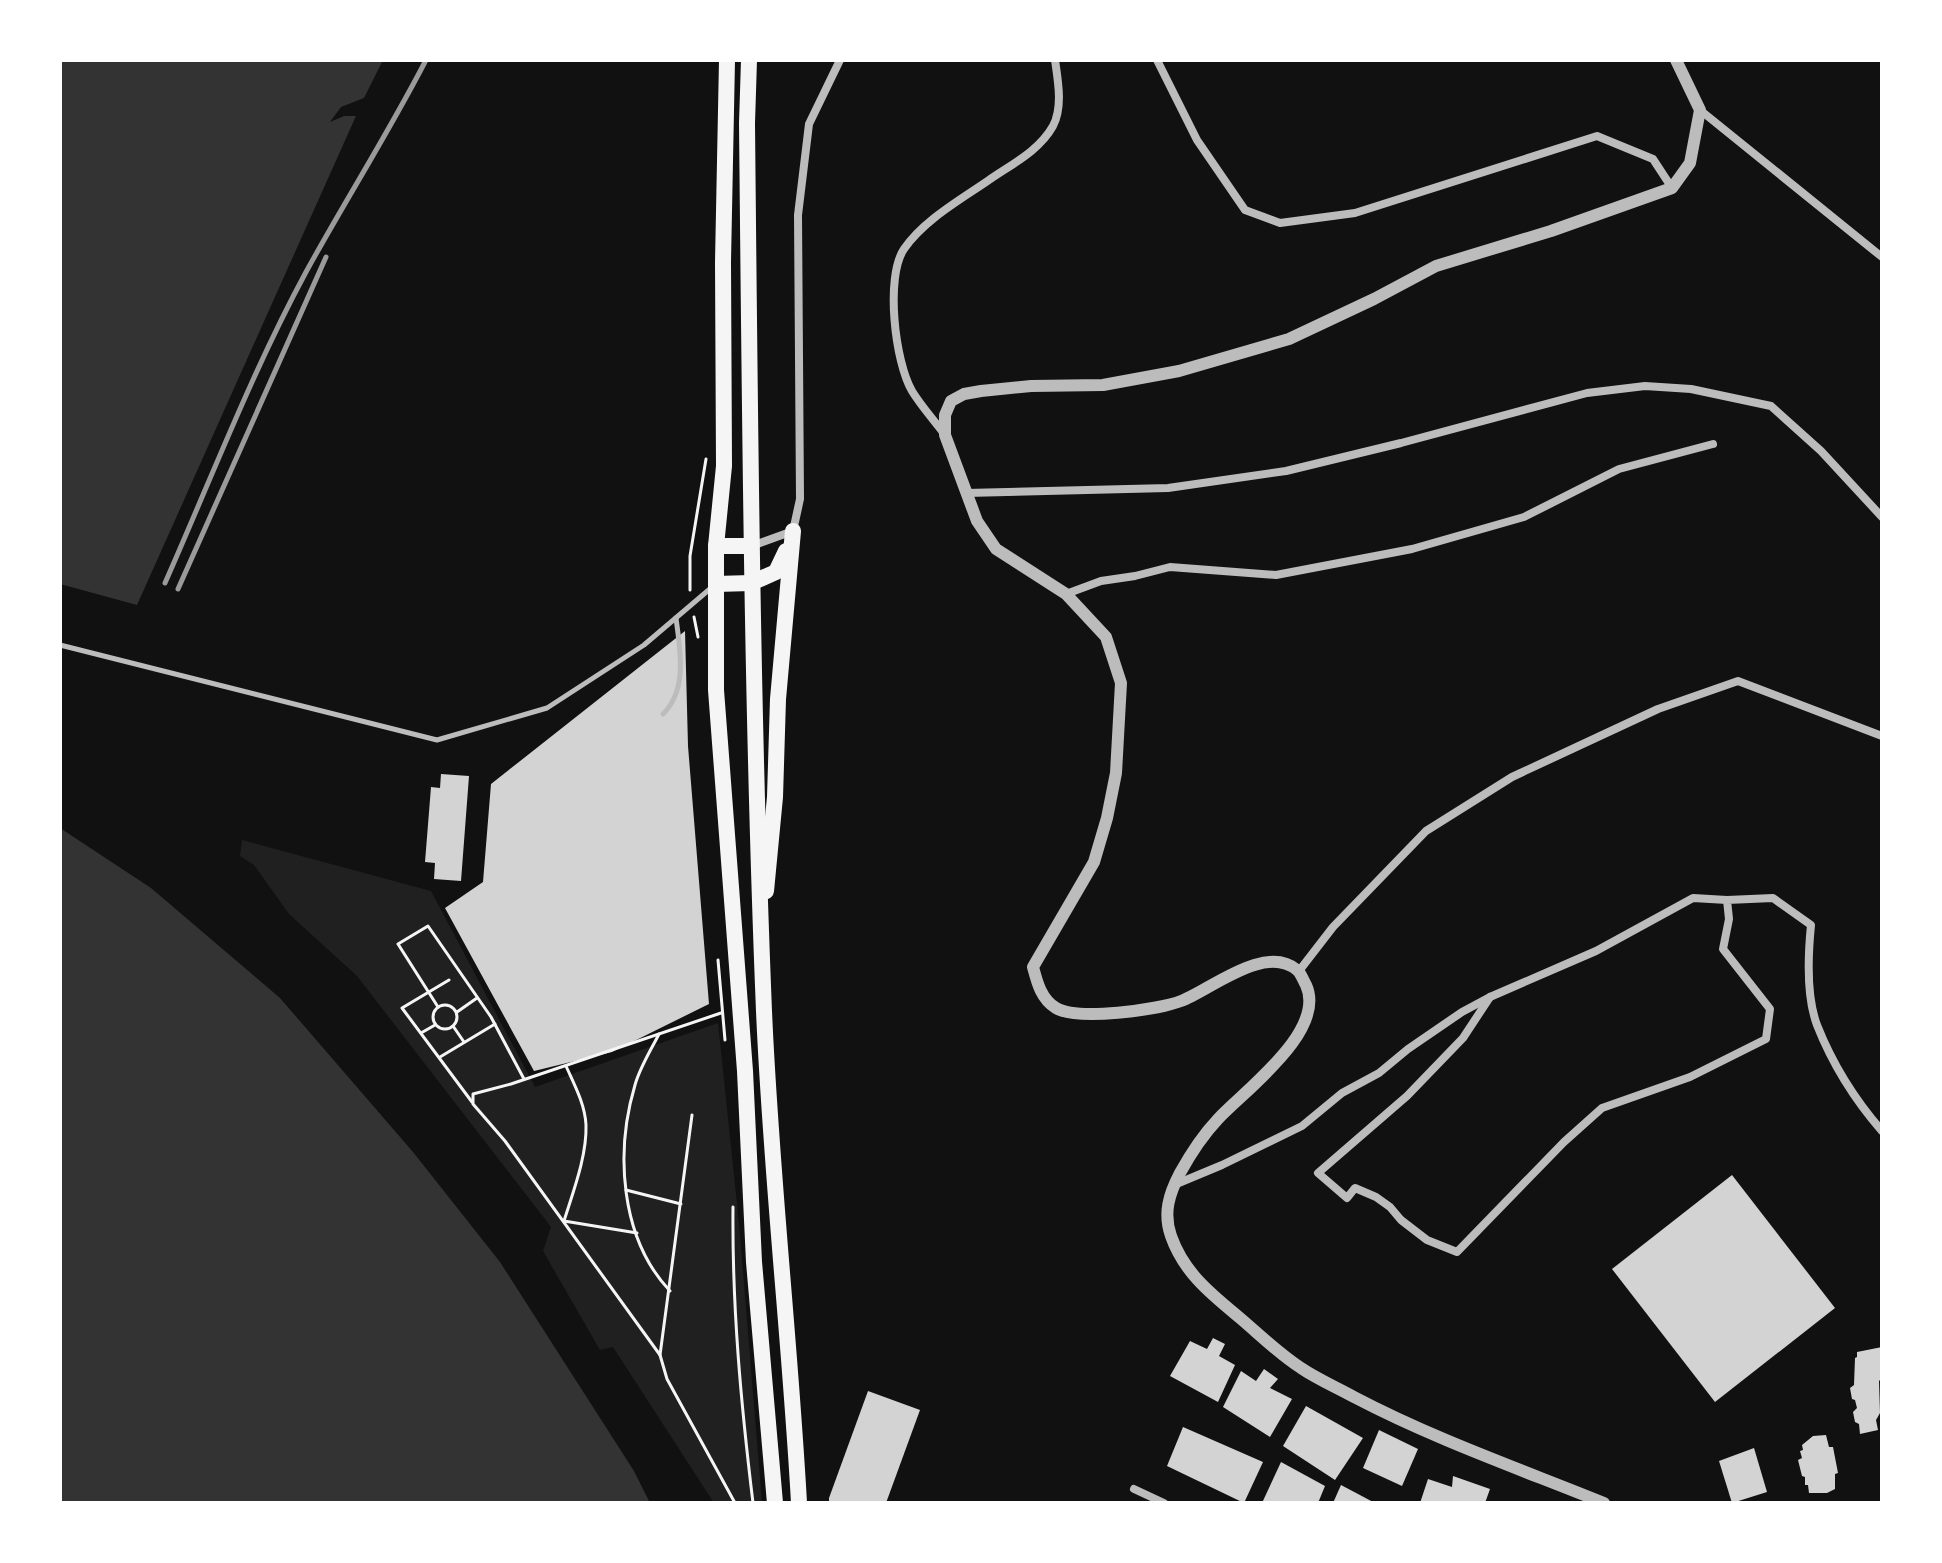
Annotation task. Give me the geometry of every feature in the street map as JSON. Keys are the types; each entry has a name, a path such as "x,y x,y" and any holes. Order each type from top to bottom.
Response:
{"main road":[{"path":"727,60 723,262 724,466 716,546 716,690 745,1071 754,1262 771,1450 772,1503"},
{"path":"749,60 751,583 761,936 777,1223 799,1503"},
{"path":"716,584 751,583 776,572 792,535"},
{"path":"761,936 775,797 778,699 792,535"},
{"path":"716,546 751,546"}],"street":[{"path":"751,546 792,535 800,499 798,215 809,124 840,60"},
{"path":"1055,60 1059,111 1053,127 1034,150 941,214 919,233 903,251 892,283 897,333 910,389 945,435 977,521 996,549 1066,594 1106,637 1121,683 1119,746 1107,818 1094,862 1033,967 1038,988 1056,1008 1085,1014 1124,1012 1181,1001 1225,976 1258,964 1284,963 1299,971 1308,991 1309,1011 1291,1048 1219,1118 1195,1146 1174,1185 1166,1207 1170,1234 1184,1263 1201,1286 1301,1369 1406,1424 1604,1503"},
{"path":"1157,60 1197,140 1245,210 1280,223 1355,213 1597,136 1653,159 1672,188"},
{"path":"1676,60 1700,110 1882,257"},
{"path":"945,435 945,415 951,401 964,394 1031,386 1103,385 1179,371 1275,343 1374,299 1436,266 1551,231 1672,188 1690,163 1700,110"},
{"path":"965,493 1168,488 1286,471 1587,393 1645,386 1691,389 1771,406 1821,451 1882,517"},
{"path":"1066,594 1101,581 1170,567 1276,575 1412,549 1524,517 1619,469 1713,444"},
{"path":"1299,971 1333,927 1426,831 1512,777 1658,709 1738,681 1882,736"},
{"path":"1174,1185 1302,1126 1342,1093 1379,1073 1429,1034 1490,997 1596,951 1693,898 1773,898 1811,925 1808,963 1816,1023 1857,1102 1882,1131"},
{"path":"1490,997 1463,1038 1407,1096 1318,1173 1347,1198 1355,1188 1376,1197 1427,1240 1457,1252 1564,1142 1602,1108 1690,1077 1766,1039 1770,1009 1723,949 1729,919 1727,900"},
{"path":"1134,1489 1164,1503"}],"lane":[{"path":"60,645 437,740 547,708 644,645 716,584"},
{"path":"663,714 679,689 680,654 676,617"}],"path":[{"path":"438,1007 398,944 428,926 495,1024 524,1079"},
{"path":"449,980 402,1008 473,1104 505,1141 660,1355 667,1379 735,1503"},
{"path":"457,1012 478,997"},
{"path":"451,1005 457,1012 453,1026 446,1029 435,1024 433,1017 438,1007 451,1005"},
{"path":"473,1104 473,1094 721,1013"},
{"path":"421,1033 435,1024"},
{"path":"440,1057 495,1024"},
{"path":"453,1026 464,1042"},
{"path":"659,1034 635,1082 624,1135 623,1179 637,1233 647,1256 670,1291"},
{"path":"564,1221 574,1189 586,1125 581,1102 566,1065"},
{"path":"660,1355 692,1115"},
{"path":"626,1190 681,1204"},
{"path":"564,1221 637,1233"}],"shaded area":[{"path":"60,60 383,60 364,98 341,107 330,122 344,116 356,116 137,605 60,584"},
{"path":"60,828 151,888 280,998 413,1152 500,1262 634,1471 650,1503 60,1503"},
{"path":"242,840 431,891 535,1087 718,1023 739,1223 762,1503 714,1503 613,1347 600,1350 543,1251 551,1227 357,976 289,914 254,865 240,856"}],"building":[{"path":"685,631 688,746 709,1004 612,1052 534,1071 445,908 483,882 491,784"},
{"path":"441,774 469,776 461,881 434,879 435,863 425,862 431,787 440,788"},
{"path":"1732,1175 1835,1308 1715,1402 1612,1269"},
{"path":"1213,1338 1225,1344 1219,1356 1235,1365 1218,1402 1170,1376 1190,1341 1207,1349"},
{"path":"1882,1347 1880,1413 1876,1420 1878,1430 1860,1434 1853,1412 1857,1408 1850,1388 1854,1385 1855,1358 1857,1352"},
{"path":"1264,1369 1278,1379 1270,1388 1292,1399 1270,1437 1223,1407 1241,1371 1256,1381"},
{"path":"868,1391 920,1410 886,1503 829,1503 829,1498"},
{"path":"1306,1406 1363,1438 1335,1480 1283,1446"},
{"path":"1183,1427 1263,1462 1244,1503 1167,1466"},
{"path":"1379,1430 1418,1449 1402,1486 1363,1468"},
{"path":"1826,1435 1829,1447 1833,1447 1838,1473 1835,1474 1835,1489 1827,1493 1809,1493 1798,1460 1802,1458 1800,1451 1803,1450 1802,1445 1813,1436"},
{"path":"1754,1448 1767,1492 1732,1503 1719,1461"},
{"path":"1281,1462 1325,1486 1318,1503 1262,1503"},
{"path":"1453,1476 1490,1489 1485,1503 1420,1503 1428,1479 1452,1487"},
{"path":"1341,1485 1375,1503 1333,1503"}],"railway":[{"path":"165,583 286,310 426,60"},
{"path":"178,589 326,257"}]}
